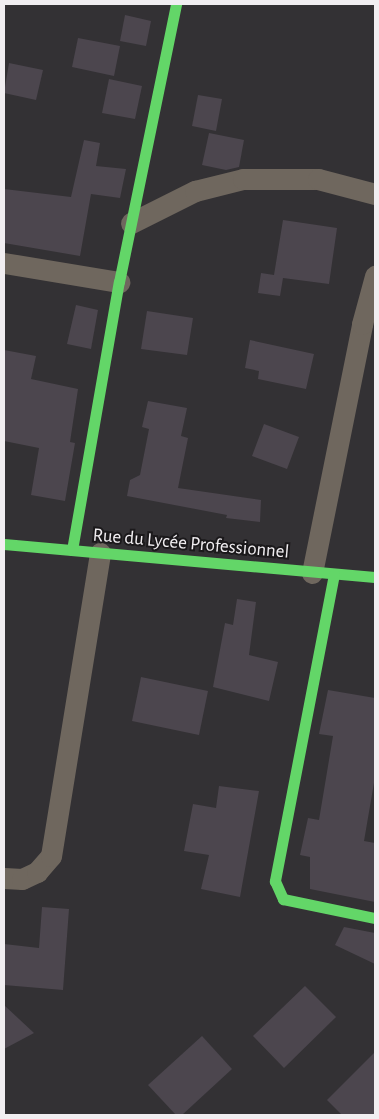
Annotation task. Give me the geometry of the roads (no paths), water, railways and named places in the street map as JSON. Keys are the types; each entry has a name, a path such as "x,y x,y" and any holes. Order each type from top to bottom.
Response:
{"street":[{"path":"72,550 119,282 176,4"},
{"path":"131,223 194,191 243,179 318,179 375,194"},
{"path":"4,263 119,282"},
{"path":"312,573 362,324 375,276"},
{"name":"Rue du Lycée Professionnel","path":"4,544 312,573 375,577"},
{"path":"4,878 22,879 37,872 51,856 100,553"},
{"path":"334,574 275,881 283,899 375,918"}]}
